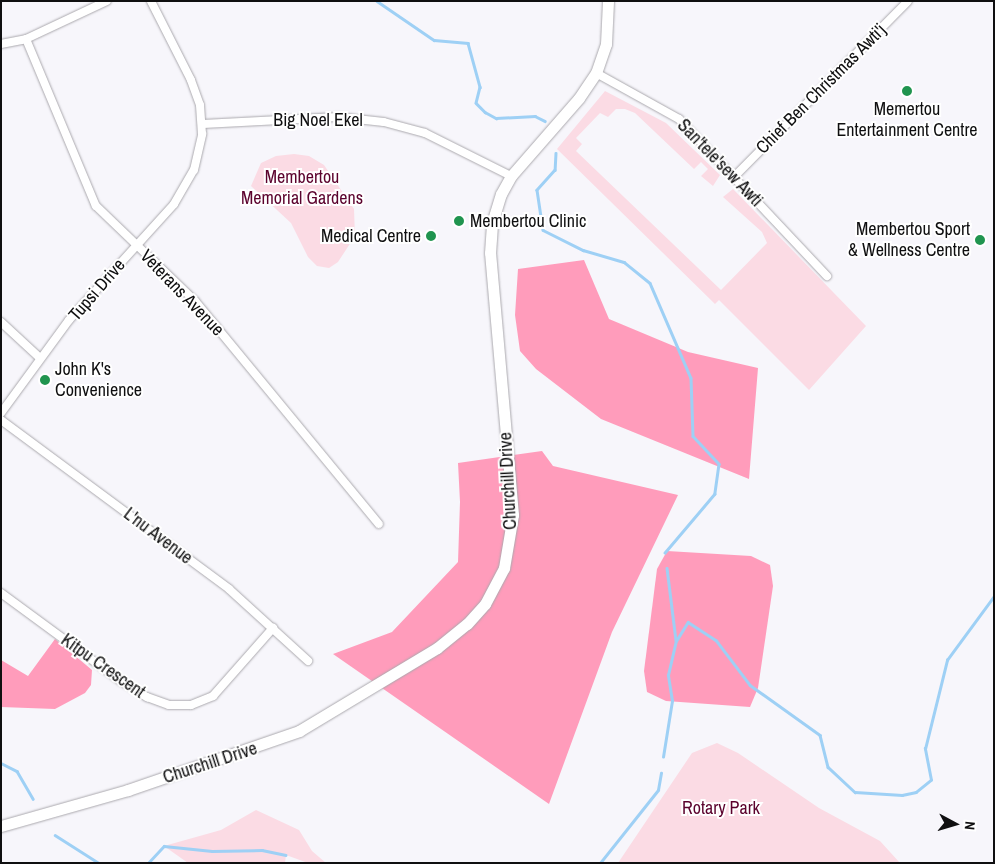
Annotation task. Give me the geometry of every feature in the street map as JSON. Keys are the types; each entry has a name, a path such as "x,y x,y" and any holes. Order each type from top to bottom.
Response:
{"main road":[{"name":"Churchill Drive","path":"1,826 128,790 283,738 354,701 437,648 476,614 498,580 512,528 490,243 497,203 511,176 579,98 596,73 606,44 608,1"}],"street":[{"path":"1,44 26,39 107,1"},
{"name":"Tupsi Drive","path":"1,413 40,358 136,245 174,204 190,181 198,158 203,124 193,85 151,1"},
{"name":"Chief Ben Christmas Awti'j","path":"734,177 908,1"},
{"name":"Veterans Avenue","path":"26,39 89,194 100,211 195,301 379,524"},
{"name":"San'tele'sew Awti","path":"596,73 672,114 827,276"},
{"name":"Big Noel Ekel","path":"203,124 338,117 384,122 425,133 511,176"},
{"path":"1,322 40,358"},
{"name":"L'nu Avenue","path":"1,420 229,589 308,661"},
{"name":"Kitpu Crescent","path":"1,593 121,681 147,697 169,705 191,705 213,696 273,628"}],"green space":[{"path":"605,91 666,123 720,175 713,186 701,176 708,169 701,162 694,169 635,113 625,109 616,109 608,117 600,113 576,138 582,144 576,151 721,290 767,243 762,232 723,197 733,189 866,326 809,390 719,300 715,304 557,149"},
{"name":"Membertou Memorial Gardens","path":"294,154 309,156 324,165 354,209 355,236 338,262 329,268 317,266 308,257 291,223 251,186 261,163 276,156"},
{"name":"Rotary Park","path":"717,743 738,753 819,808 880,841 900,863 618,863 692,753"},
{"path":"256,810 299,830 312,851 326,863 308,863 286,855 285,863 188,863 164,846 221,830"}],"shaded area":[{"path":"584,260 609,319 688,352 758,368 749,479 601,419 536,369 520,351 515,315 518,269"},
{"path":"542,451 553,466 678,495 612,632 549,804 333,654 392,632 458,562 460,502 458,463"},
{"path":"667,551 751,556 770,565 773,586 758,688 750,707 666,701 647,692 644,671 657,569"},
{"path":"55,639 92,670 91,685 85,693 55,709 1,707 1,660 28,676"}],"waterway":[{"path":"377,1 434,40 468,43 480,87 476,103 485,112 496,118 535,116 545,121"},
{"path":"556,153 555,170 537,190 543,230 583,250 624,262 650,283 691,378 693,436 719,464 715,494 665,553"},
{"path":"667,568 676,640"},
{"path":"663,757 672,701 668,675 676,641 688,622 716,640 750,685 820,735 828,767 855,792 902,795 916,792 931,780 925,749 947,660 994,596"},
{"path":"1,763 17,771 33,799"},
{"path":"600,863 658,790 661,773"},
{"path":"55,835 99,863"},
{"path":"148,863 164,846 212,851 262,850 285,855"}],"place":[{"name":"Memertou Entertainment Centre","path":"907,91"},
{"name":"Membertou Clinic","path":"459,221"},
{"name":"Medical Centre","path":"431,236"},
{"name":"Membertou Sport & Wellness Centre","path":"980,240"},
{"name":"John K's Convenience","path":"45,380"}]}
